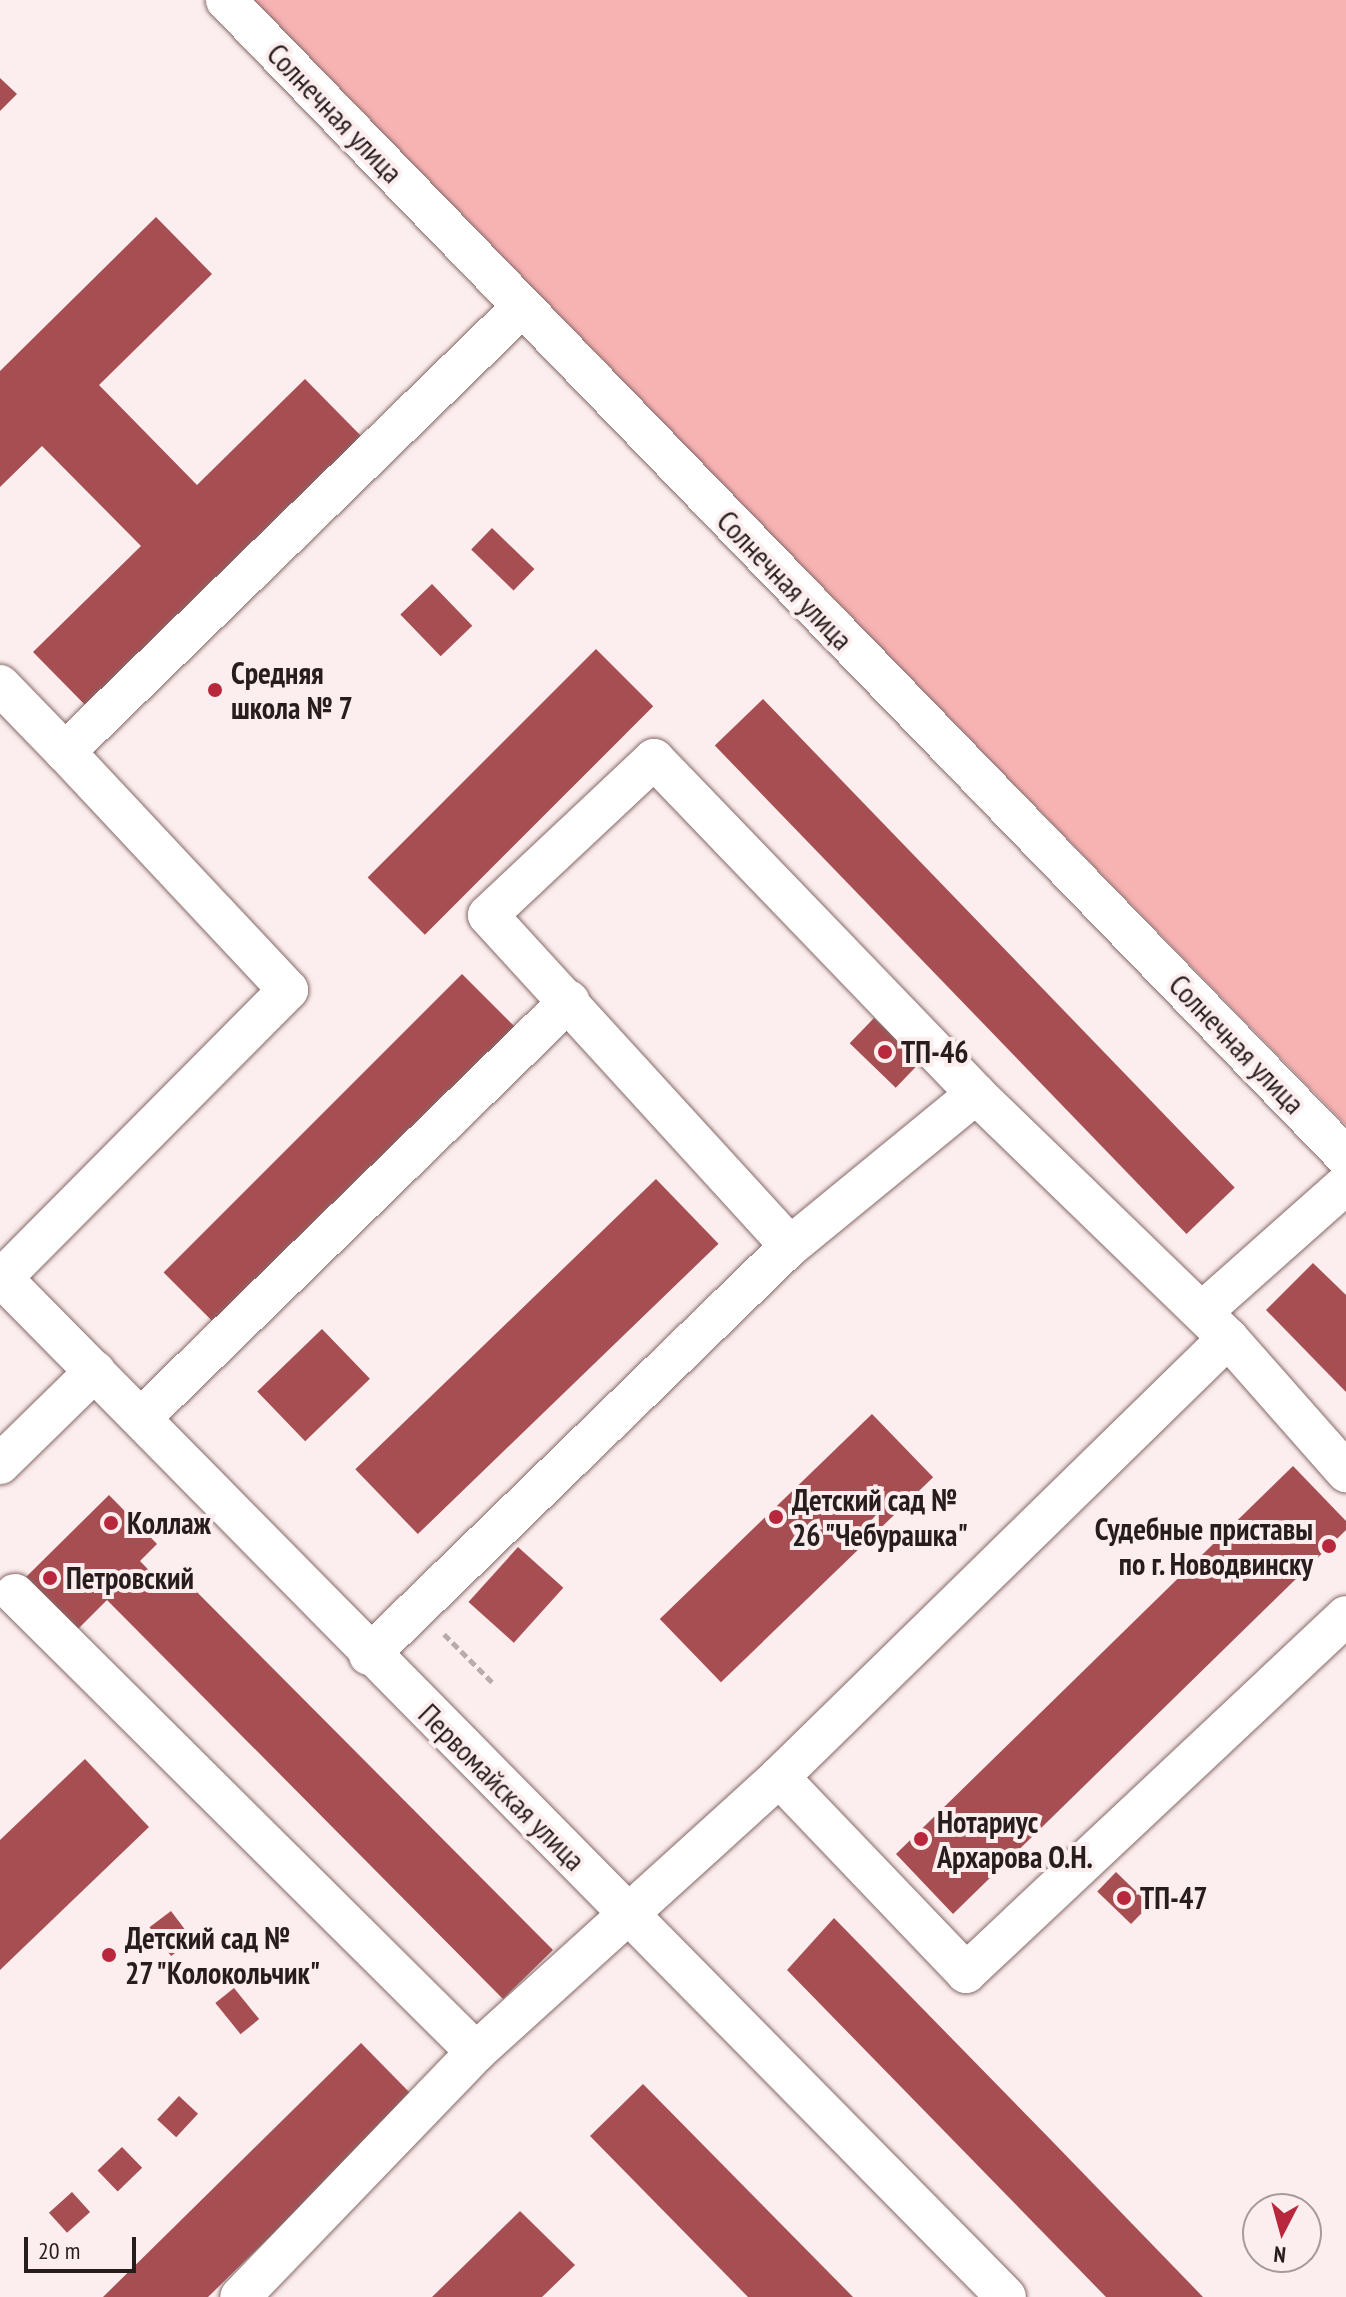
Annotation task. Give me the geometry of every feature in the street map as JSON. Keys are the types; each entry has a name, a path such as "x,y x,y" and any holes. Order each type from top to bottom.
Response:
{"street":[{"name":"Солнечная улица","path":"226,0 1346,1157"},
{"path":"65,752 521,308"},
{"path":"0,685 288,990 1,1277"},
{"path":"790,1246 488,915 654,759 976,1094 1215,1325 1346,1472"},
{"path":"141,1418 569,1001"},
{"path":"369,1655 790,1246 976,1094"},
{"path":"240,2297 476,2052 779,1777 1215,1325 1346,1184"},
{"name":"Первомайская улица","path":"1,1277 369,1655 628,1911 1006,2297"},
{"path":"0,1464 95,1371"},
{"path":"5,1594 476,2052"},
{"path":"779,1777 966,1973 1346,1616"}],"path":[{"path":"417,1608 493,1683"}],"shaded area":[{"path":"249,0 1346,0 1346,1125"}],"building":[{"path":"0,78 17,94 0,111"},
{"path":"156,217 212,274 99,385 197,485 305,379 367,442 92,712 33,652 141,546 42,446 0,487 0,371"},
{"path":"492,528 534,569 514,591 471,550"},
{"path":"432,584 472,626 441,656 400,615"},
{"path":"596,649 653,706 425,935 368,877"},
{"path":"763,699 1235,1187 1186,1234 715,746"},
{"path":"462,974 518,1030 219,1328 164,1272"},
{"name":"ТП-46","path":"874,1018 920,1062 896,1088 850,1043"},
{"path":"656,1179 719,1244 418,1534 355,1469"},
{"path":"1313,1263 1346,1295 1346,1392 1266,1310"},
{"path":"322,1329 370,1379 305,1441 257,1392"},
{"path":"872,1414 933,1477 721,1682 660,1619"},
{"path":"1293,1466 1346,1521 1346,1530 953,1914 896,1854"},
{"path":"109,1495 157,1544 140,1561 168,1590 181,1576 553,1950 503,1999 107,1600 76,1631 24,1579"},
{"path":"518,1547 563,1588 514,1643 468,1602"},
{"path":"85,1759 149,1827 0,1970 0,1840"},
{"name":"ТП-47","path":"1116,1872 1150,1905 1131,1924 1097,1891"},
{"path":"171,1911 193,1940 171,1956 149,1927"},
{"path":"834,1918 1203,2297 1106,2297 787,1970"},
{"path":"234,1988 259,2019 241,2034 215,2003"},
{"path":"361,2043 413,2096 320,2188 208,2297 103,2297"},
{"path":"643,2084 853,2297 748,2297 590,2136"},
{"path":"179,2096 198,2114 176,2137 157,2119"},
{"path":"122,2147 142,2168 118,2191 98,2171"},
{"path":"72,2192 90,2212 67,2233 49,2213"},
{"path":"520,2211 575,2265 542,2297 432,2297"}],"place":[{"name":"Средняя школа № 7","path":"215,690"},
{"name":"ТП-46","path":"885,1052"},
{"name":"Детский сад № 26 \"Чебурашка\"","path":"776,1517"},
{"name":"Коллаж","path":"111,1523"},
{"name":"Судебные приставы по г. Новодвинску","path":"1329,1546"},
{"name":"Петровский","path":"50,1578"},
{"name":"Нотариус Архарова О.Н.","path":"921,1839"},
{"name":"ТП-47","path":"1124,1898"},
{"name":"Детский сад № 27 \"Колокольчик\"","path":"109,1955"}]}
